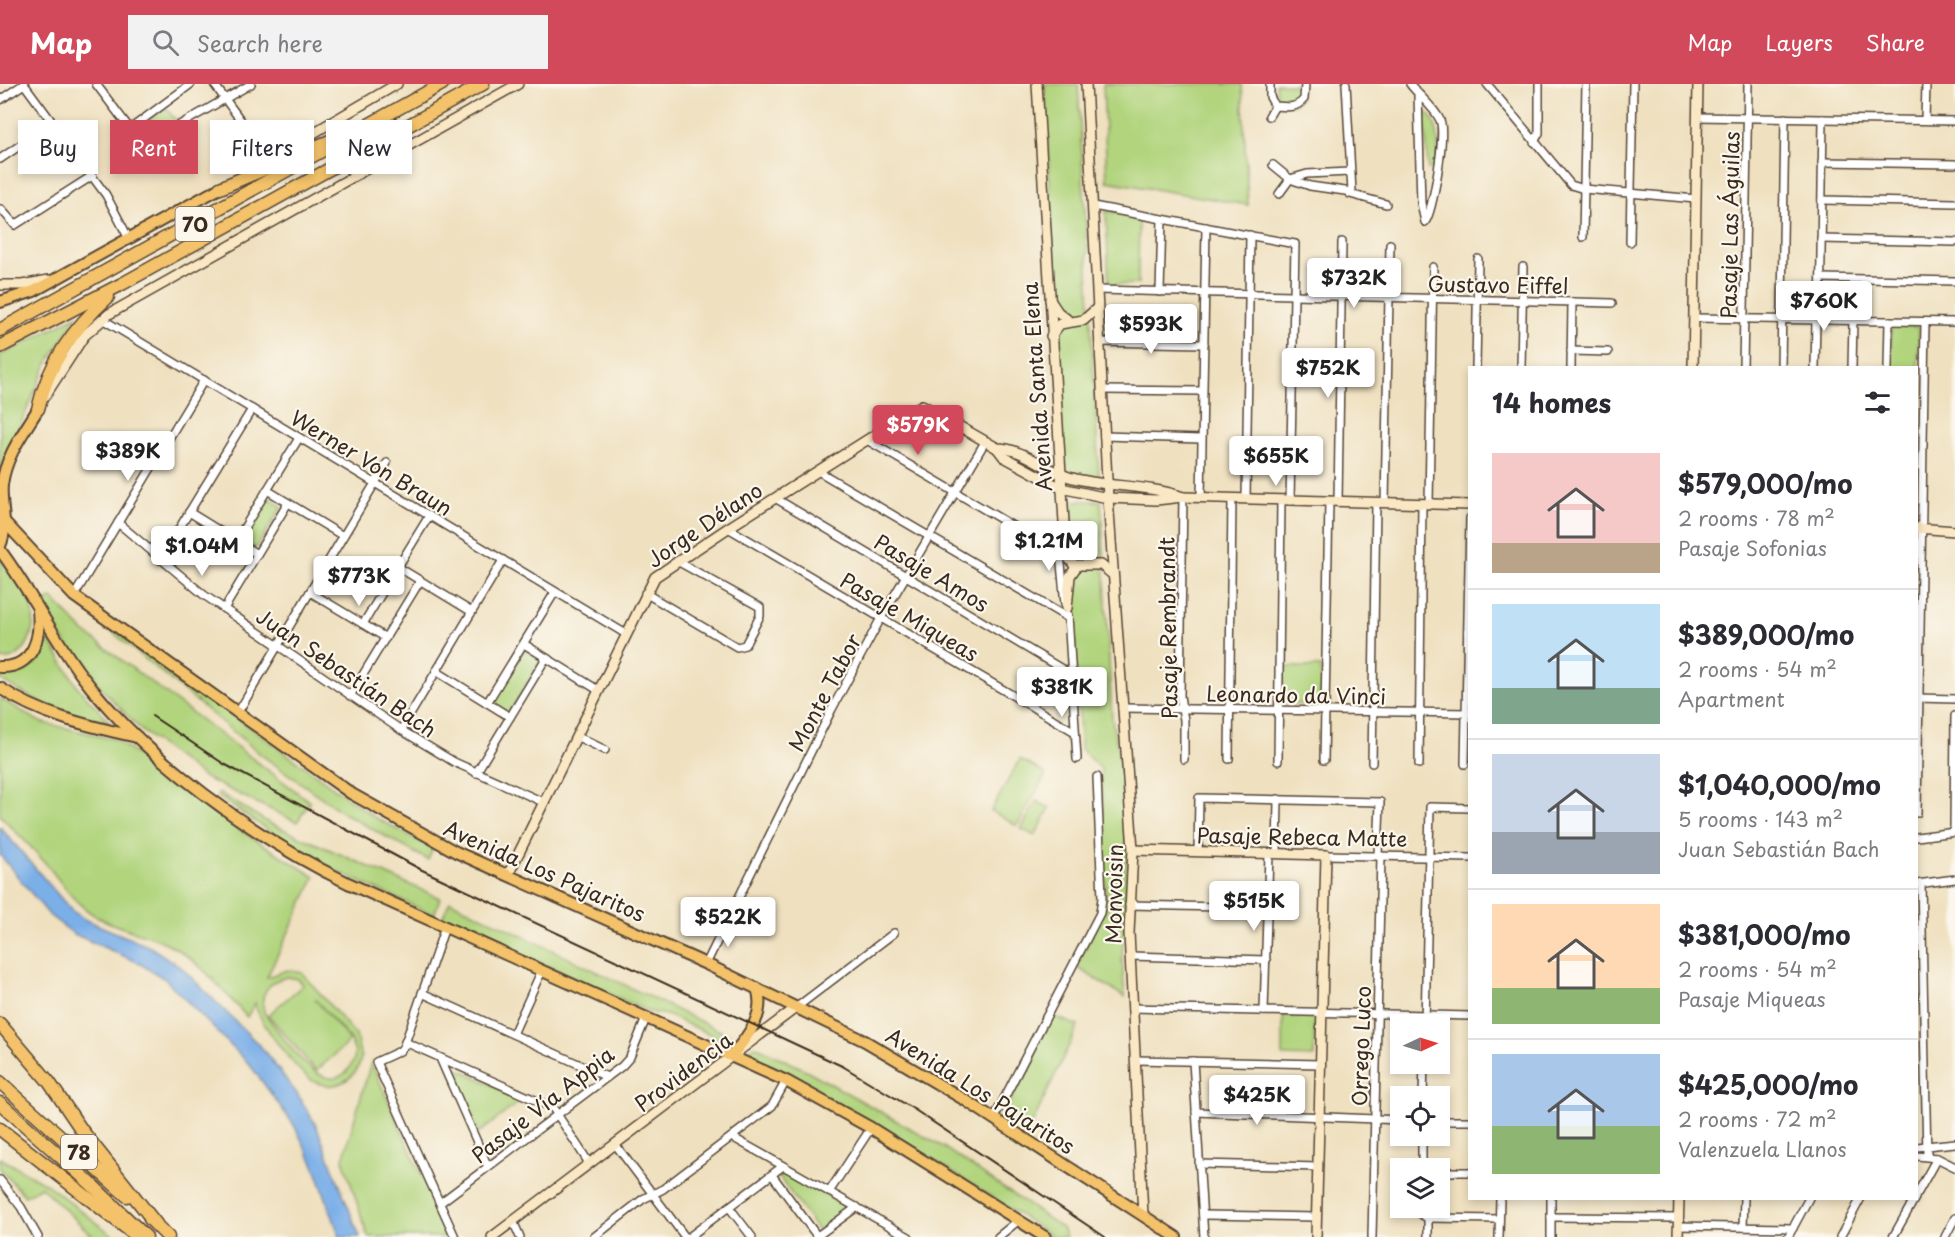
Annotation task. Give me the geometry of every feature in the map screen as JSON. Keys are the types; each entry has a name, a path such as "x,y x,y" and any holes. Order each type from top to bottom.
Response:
{"highway":[{"name":"70","path":"0,330 442,84"},
{"name":"70","path":"0,347 122,284 483,84"},
{"path":"220,188 388,115"},
{"path":"38,409 49,374 70,336 85,318 122,284"},
{"path":"0,1024 42,1073 83,1132 156,1224"},
{"name":"78","path":"0,1082 168,1237"},
{"name":"78","path":"0,1103 90,1183 146,1237"},
{"path":"0,1129 139,1237"}],"main road":[{"path":"0,302 24,296 220,188"},
{"path":"38,409 3,474 0,548 82,677 138,737 218,802 284,848 329,874 733,1054 871,1128 1045,1237"},
{"name":"Avenida Los Pajaritos","path":"2,518 74,596 324,776 382,813 441,845 797,1007 900,1061 994,1118 1176,1237"},
{"path":"0,667 20,663 33,651 39,631 38,606"},
{"path":"0,688 31,706 53,715 138,737"},
{"path":"733,1054 757,1018 760,1003 757,988"}],"street":[{"path":"0,100 24,84 51,120"},
{"path":"96,84 123,120"},
{"path":"142,120 191,84"},
{"path":"214,84 241,120"},
{"path":"189,120 251,84"},
{"path":"314,133 397,84"},
{"path":"38,409 75,348 102,319 518,84"},
{"name":"Avenida Santa Elena","path":"1036,84 1061,488 1063,535 1060,554 1063,596 1068,613 1077,759"},
{"path":"1086,84 1113,575"},
{"path":"1270,84 1270,97 1275,106"},
{"path":"1275,106 1295,107 1299,105 1304,99 1305,84"},
{"path":"1346,84 1351,193"},
{"path":"1410,84 1418,96 1437,114 1442,127 1437,173 1425,222 1421,203 1422,174 1418,96"},
{"path":"1488,84 1568,183 1584,189 1696,199"},
{"path":"1534,142 1539,133 1539,84"},
{"path":"1583,237 1586,84"},
{"path":"1630,242 1633,84"},
{"path":"1693,366 1698,84"},
{"name":"Pasaje Las Águilas","path":"1743,366 1748,84"},
{"path":"1925,120 1926,84"},
{"path":"1269,116 1275,106"},
{"path":"1697,117 1955,121"},
{"path":"1781,366 1785,118"},
{"path":"1815,366 1821,278 1823,119"},
{"path":"0,159 18,147"},
{"path":"1822,162 1955,164"},
{"path":"1273,165 1294,182 1351,193 1386,204"},
{"path":"1279,194 1290,179 1307,174 1350,172"},
{"path":"1422,174 1437,173"},
{"path":"220,188 244,174"},
{"path":"1,209 12,224 16,225 92,176 111,203 129,239"},
{"path":"1822,200 1955,203"},
{"path":"1093,206 1295,244 1278,761"},
{"path":"1160,292 1162,219"},
{"path":"1201,498 1206,227"},
{"path":"1246,499 1250,235"},
{"path":"1821,239 1955,242"},
{"path":"1324,760 1324,711 1342,297 1342,242"},
{"path":"1372,763 1390,244"},
{"path":"1476,366 1478,259"},
{"path":"1419,764 1433,267"},
{"path":"1521,366 1523,267"},
{"path":"0,285 32,284 60,277"},
{"path":"1821,278 1955,281"},
{"name":"Gustavo Eiffel","path":"1096,290 1612,303"},
{"path":"1048,295 1058,312 1074,321 1090,326 1099,339"},
{"path":"1571,366 1572,302"},
{"path":"1051,336 1056,328 1090,316 1097,308"},
{"path":"1694,318 1955,322"},
{"name":"Werner Von Braun","path":"102,319 626,634"},
{"path":"1852,366 1853,321"},
{"path":"1888,366 1889,321"},
{"path":"1925,322 1919,528 1918,698 1955,699"},
{"path":"1099,339 1203,344"},
{"path":"1571,351 1608,352"},
{"path":"74,596 204,380"},
{"path":"1102,390 1202,391"},
{"name":"Jorge Délano","path":"508,875 645,593 655,577 922,405 985,442"},
{"path":"160,560 252,409"},
{"path":"1104,436 1201,439"},
{"path":"236,541 299,438"},
{"path":"867,440 1060,554"},
{"path":"985,442 997,448 1004,457 1061,488 1108,498 1156,500 1183,497 1468,506"},
{"name":"Monte Tabor","path":"706,964 832,709 881,618 985,442"},
{"path":"997,448 1008,448 1060,474 1108,485 1158,490 1183,497"},
{"path":"237,714 387,463"},
{"path":"818,471 1068,613 1070,576 1077,566"},
{"path":"267,490 343,536"},
{"name":"Pasaje Rembrandt","path":"1183,497 1182,709 1184,759"},
{"name":"Pasaje Amos","path":"775,498 1072,675"},
{"path":"1229,759 1232,499"},
{"path":"224,609 288,503"},
{"path":"189,512 257,554"},
{"path":"363,624 429,516"},
{"name":"Juan Sebastián Bach","path":"118,523 160,560 224,609 401,730 476,773 543,802"},
{"name":"Pasaje Miqueas","path":"728,528 1075,732"},
{"path":"1919,528 1955,531"},
{"path":"1063,535 1067,559 1077,566 1098,564 1107,568 1113,575"},
{"path":"1098,564 1112,549"},
{"path":"401,730 503,560"},
{"path":"645,593 741,648 750,636 761,610 758,606 677,561"},
{"path":"398,567 472,612"},
{"name":"Monvoisin","path":"1113,575 1133,850 1129,905 1130,957 1143,1215"},
{"path":"350,696 420,581"},
{"path":"310,592 386,638"},
{"path":"488,703 555,592"},
{"path":"524,644 598,690"},
{"path":"476,773 546,658"},
{"path":"436,672 510,717"},
{"name":"Leonardo da Vinci","path":"1122,708 1468,713"},
{"path":"1465,764 1468,713"},
{"path":"1918,837 1954,832 1955,716"},
{"path":"576,736 605,750"},
{"path":"994,1118 1100,913 1102,898 1097,777"},
{"path":"1198,852 1199,798 1278,800 1267,908 1264,1011"},
{"name":"Orrego Luco","path":"1278,800 1380,802 1378,1014 1372,1237"},
{"path":"1425,1014 1430,807 1468,808"},
{"name":"Pasaje Rebeca Matte","path":"1133,850 1468,858"},
{"path":"1316,1237 1326,855"},
{"path":"1927,1156 1919,884 1955,879"},
{"path":"1129,905 1267,908"},
{"path":"445,927 405,1042 400,1051 376,1062 455,1237"},
{"name":"Providencia","path":"492,1237 733,1054 774,1027 894,933"},
{"path":"1130,957 1266,960"},
{"path":"513,1034 542,970"},
{"path":"422,993 607,1077"},
{"path":"1132,1008 1390,1014"},
{"name":"Pasaje Vía Appia","path":"440,1203 628,1060 647,1016"},
{"path":"1450,1016 1468,1016"},
{"path":"405,1042 549,1106 590,1163"},
{"path":"440,1058 488,1167"},
{"path":"1135,1060 1320,1064"},
{"path":"1193,1061 1204,1237"},
{"path":"594,1237 772,1106 786,1081"},
{"path":"1196,1112 1390,1120"},
{"path":"1450,1121 1468,1122"},
{"path":"829,1192 871,1128"},
{"path":"732,1137 906,1236"},
{"path":"1918,1147 1955,1143"},
{"path":"615,1144 684,1236 729,1207 783,1166"},
{"path":"1918,1156 1937,1158 1955,1167"},
{"path":"1918,1192 1937,1158"},
{"path":"1199,1164 1317,1167"},
{"path":"1450,1172 1468,1172"},
{"path":"772,1174 816,1237 856,1207"},
{"path":"0,1180 21,1207 38,1237"},
{"path":"1499,1237 1500,1200"},
{"path":"1551,1200 1551,1237"},
{"path":"1678,1237 1679,1200"},
{"path":"1743,1227 1744,1200"},
{"path":"1788,1237 1808,1200"},
{"path":"1840,1237 1860,1200"},
{"path":"1893,1237 1914,1200"},
{"path":"729,1207 752,1237"},
{"path":"1203,1215 1316,1217"},
{"path":"1551,1217 1793,1228"},
{"path":"1428,1237 1428,1218 1499,1219"},
{"path":"1945,1237 1955,1218"},
{"path":"998,1237 1019,1220"},
{"path":"513,1221 520,1237"}],"green space":[{"path":"1045,84 1078,84 1099,476 1094,478 1069,472 1063,463"},
{"path":"1103,84 1242,84 1248,205 1107,181"},
{"path":"1276,84 1301,84 1300,99 1293,105 1277,99"},
{"path":"166,108 175,120 148,120"},
{"path":"1424,110 1434,123 1438,137 1437,168 1428,169"},
{"path":"1106,211 1139,216 1138,284 1109,285"},
{"path":"78,315 47,364 0,471 0,356"},
{"path":"1891,326 1919,327 1918,379 1918,366 1891,366"},
{"path":"268,497 282,507 256,548 241,539"},
{"path":"1070,501 1101,501 1112,719 1120,763 1127,855 1122,960 1125,997 1076,967 1106,905 1101,769 1081,749 1071,581 1080,560 1072,553"},
{"path":"0,558 25,592 33,613 29,641 24,649 9,659 0,659"},
{"path":"52,598 83,631 310,802 297,822 205,778 142,731 82,668 41,605"},
{"path":"99,621 117,631 374,817 433,848 428,860 345,814 264,757"},
{"path":"44,632 79,689 110,722 66,713 25,694 0,679 0,672 35,664 44,653"},
{"path":"524,650 541,660 508,714 492,704"},
{"path":"1284,667 1321,667 1321,704 1282,704"},
{"path":"0,698 40,722 116,740 227,822 315,877 267,977 288,970 302,973 356,1035 361,1058 355,1072 344,1081 330,1085 323,1085 308,1077 271,1034 257,1011 255,1003 247,1017 210,976 178,950 157,939 111,924 94,915 71,896 36,852 0,815","holes":["288,977 298,979 303,985 268,1015 316,1071 350,1041 315,999 350,1039 355,1053 354,1060 344,1074 332,1078 319,1074 306,1065 265,1014 264,995 270,985"]},
{"path":"1020,759 1046,774 1017,826 991,811"},
{"path":"219,793 269,823 440,898 434,915 316,862 217,796"},
{"path":"1036,801 1050,808 1035,836 1021,829"},
{"path":"450,901 735,1038 730,1043 667,1015 649,1012 442,918"},
{"path":"1283,1015 1315,1016 1314,1057 1283,1056"},
{"path":"1053,1016 1078,1026 1030,1128 1006,1110"},
{"path":"755,1046 808,1071 943,1147 1062,1228 1066,1237 1053,1237 900,1140 823,1096 742,1055"},
{"path":"371,1062 449,1237 368,1237 343,1159"},
{"path":"448,1064 523,1099 479,1133"},
{"path":"0,1158 46,1184 115,1237 94,1237 41,1187 25,1196 0,1169"},
{"path":"785,1173 850,1207 818,1231 779,1177"}],"water":[{"path":"0,827 71,910 86,920 150,947 181,967 261,1047 298,1095 316,1125 360,1237 340,1237 314,1165 294,1125 250,1065 165,979 137,962 74,934 50,916 0,855"}],"railway":[{"path":"152,716 224,764 420,869 844,1067 915,1110 1105,1237"}]}
